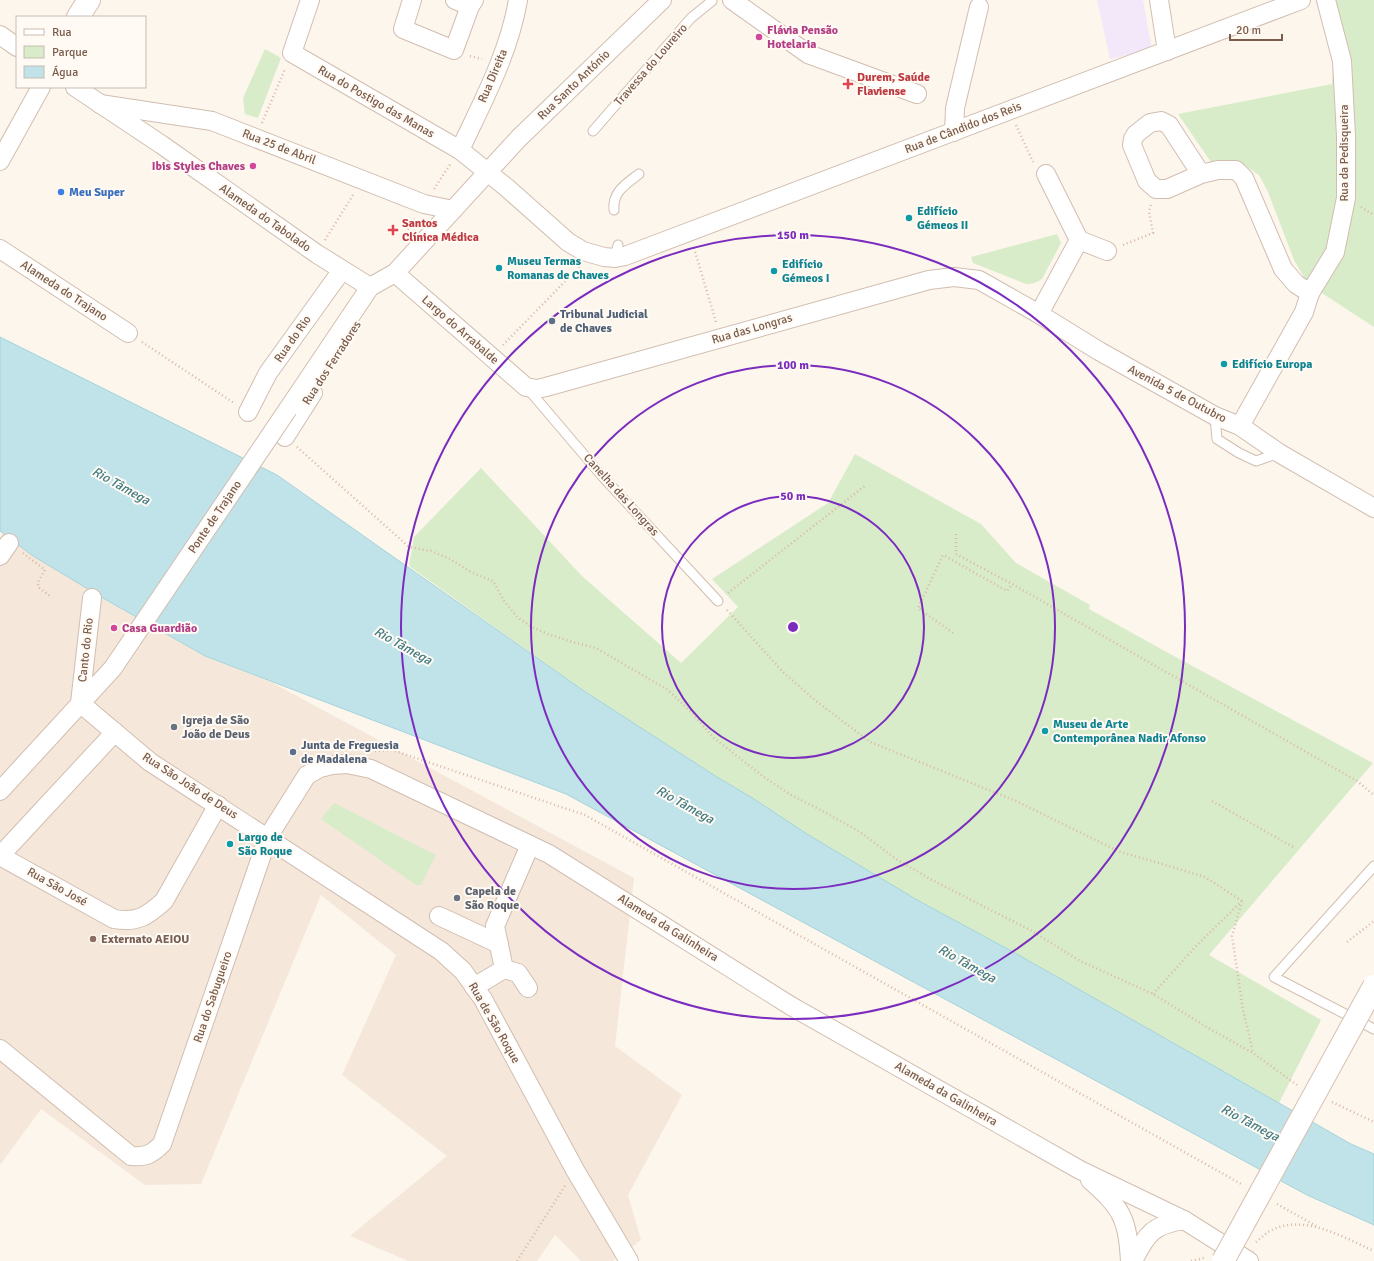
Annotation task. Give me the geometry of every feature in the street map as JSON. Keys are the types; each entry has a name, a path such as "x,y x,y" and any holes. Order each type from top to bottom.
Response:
{"main road":[{"path":"79,16 89,0"},
{"path":"1228,1255 1374,986"}],"street":[{"path":"292,54 310,0"},
{"path":"412,0 403,29 454,50 466,2"},
{"name":"Rua Direita","path":"460,150 500,65 515,18 518,0"},
{"name":"Rua Santo António","path":"488,173 519,138 662,0"},
{"path":"732,0 808,54 917,94"},
{"path":"1158,0 1167,51"},
{"name":"Rua de Cândido dos Reis","path":"592,253 604,257 689,232 1301,0"},
{"name":"Rua da Pedisqueira","path":"1240,426 1304,312 1310,293 1335,252 1346,198 1346,136 1342,61 1326,0"},
{"path":"954,132 955,108 979,7"},
{"path":"0,35 16,46"},
{"name":"Rua do Postigo das Manas","path":"292,54 460,150"},
{"path":"0,160 40,88"},
{"name":"Alameda do Tabolado","path":"76,88 162,145 317,254 370,287"},
{"name":"Rua 25 de Abril","path":"100,104 212,121 424,204 453,210"},
{"path":"162,145 159,134 160,125 164,119 171,114"},
{"path":"1201,174 1169,125 1161,122 1150,123 1136,134 1133,139 1132,145 1147,181 1156,189 1168,189 1201,174 1226,169 1236,170 1244,178 1283,269 1296,284 1310,293"},
{"path":"460,150 568,242 583,251 592,253"},
{"path":"370,287 395,273 488,173"},
{"path":"1046,174 1080,240 1107,251"},
{"path":"1038,314 1080,240"},
{"name":"Alameda do Trajano","path":"0,249 128,333"},
{"name":"Rua do Rio","path":"248,412 268,373 342,270"},
{"name":"Largo do Arrabalde","path":"395,273 526,387"},
{"name":"Rua das Longras","path":"526,387 546,387 929,280 954,277 979,280"},
{"name":"Avenida 5 de Outubro","path":"979,280 1099,351 1215,416 1240,426 1279,453 1374,508"},
{"name":"Ponte de Trajano","path":"0,791 113,668 370,287"},
{"name":"Rua dos Ferradores","path":"285,436 370,305 370,287"},
{"name":"Canto do Rio","path":"80,703 92,598"},
{"name":"Rua São João de Deus","path":"80,703 150,762 268,837"},
{"path":"0,856 115,732"},
{"name":"Alameda da Galinheira","path":"268,837 307,775 320,768 332,765 347,764 371,769 549,854 791,1006 1080,1170"},
{"name":"Rua São José","path":"0,856 114,919 127,921 140,918 153,911 164,901 218,805"},
{"name":"Rua de São Roque","path":"268,837 442,951 463,971 482,999 575,1170 629,1261"},
{"name":"Rua do Sabugueiro","path":"0,1049 131,1156 142,1156 153,1153 162,1144 268,837"},
{"path":"504,969 495,926 530,845"},
{"path":"439,916 499,944"},
{"path":"474,987 504,969 518,973 528,988"},
{"path":"1080,1170 1184,1220 1228,1255 1249,1261"},
{"path":"1080,1170 1107,1195 1121,1216 1129,1241 1130,1261"},
{"path":"1133,1261 1141,1246 1153,1231 1166,1223 1184,1220"}],"lane":[{"name":"Travessa do Loureiro","path":"596,131 691,18 712,1"},
{"path":"614,210 613,205 619,190 639,174"},
{"name":"Canelha das Longras","path":"526,387 602,476 718,601"},
{"path":"1215,416 1218,439 1238,453 1256,461 1279,453"},
{"path":"1374,866 1274,977 1374,1029"}],"path":[{"path":"454,50 500,65"},
{"path":"256,138 292,54"},
{"path":"1009,111 1030,156"},
{"path":"1107,251 1153,233 1149,212 1156,189"},
{"path":"317,254 351,198"},
{"path":"689,232 721,338"},
{"path":"503,345 592,253"},
{"path":"866,485 718,601 783,672 816,702 870,742 1016,801 1118,851 1205,877 1242,901"},
{"path":"956,534 956,554 1012,584 1357,781 1374,795"},
{"path":"409,547 431,551 450,559 471,572 493,581 504,601 517,617 548,634 596,648 668,690 714,738 764,777 791,795 860,832 902,862 932,880 1032,931 1080,961 1153,994 1210,1029 1253,1052 1301,1087"},
{"path":"4,549 45,570 38,582 38,587 50,596"},
{"path":"953,633 918,608 942,555 1007,591 1012,584"},
{"path":"347,764 373,752 392,750 585,815 1248,1188"},
{"path":"1212,802 1293,847"},
{"path":"1153,994 1197,945 1242,901"},
{"path":"1242,901 1232,936 1243,1010 1253,1052"},
{"path":"1347,942 1374,921"},
{"path":"1326,1099 1374,1122"},
{"path":"517,1261 575,1170"},
{"path":"1276,1204 1318,1227 1374,1251"},
{"path":"1228,1255 1257,1242 1268,1232 1282,1227 1299,1225 1318,1227"}],"shaded area":[{"path":"1097,0 1143,0 1152,49 1110,59"},
{"path":"3,533 33,556 204,656 271,682 634,878 615,1046 682,1095 628,1195 641,1240 613,1261 581,1261 555,1235 537,1261 408,1261 350,1236 447,1156 342,1075 396,955 321,895 201,1184 145,1185 41,1109 0,1165 0,538"}],"green space":[{"path":"1329,0 1374,0 1374,327 1308,284 1294,260 1268,192 1259,175 1243,164 1227,161 1213,165 1178,114 1332,84 1335,21"},
{"path":"265,49 281,58 258,118 245,114 243,98"},
{"path":"1057,234 1061,243 1042,279 1034,283 1026,284 973,263 971,257"},
{"path":"855,454 981,524 1016,563 1090,605 1089,609 1373,763 1209,955 1321,1020 1279,1103 1015,953 919,901 807,834 584,691 409,566 414,537 481,468 582,576 681,663 738,607 712,579 828,503"},
{"path":"334,803 436,855 421,885 416,885 321,819"}],"water":[{"name":"Rio Tâmega","path":"0,337 277,475 584,691 807,834 919,901 1015,953 1351,1144 1374,1154 1374,1225 1307,1195 566,794 205,656 33,556 0,531"}],"place":[{"name":"Flávia Pensão Hotelaria","path":"759,37"},
{"name":"Durem, Saúde Flaviense","path":"848,84"},
{"name":"Ibis Styles Chaves","path":"253,166"},
{"name":"Meu Super","path":"61,192"},
{"name":"Edifício Gémeos II","path":"909,218"},
{"name":"Santos Clínica Médica","path":"393,230"},
{"name":"Museu Termas Romanas de Chaves","path":"499,268"},
{"name":"Edifício Gémeos I","path":"774,271"},
{"name":"Tribunal Judicial de Chaves","path":"552,321"},
{"name":"Edifício Europa","path":"1224,364"},
{"name":"Casa Guardião","path":"114,628"},
{"name":"Igreja de São João de Deus","path":"174,727"},
{"name":"Museu de Arte Contemporânea Nadir Afonso","path":"1045,731"},
{"name":"Junta de Freguesia de Madalena","path":"293,752"},
{"name":"Largo de São Roque","path":"230,844"},
{"name":"Capela de São Roque","path":"457,898"},
{"name":"Externato AEIOU","path":"93,939"}]}
